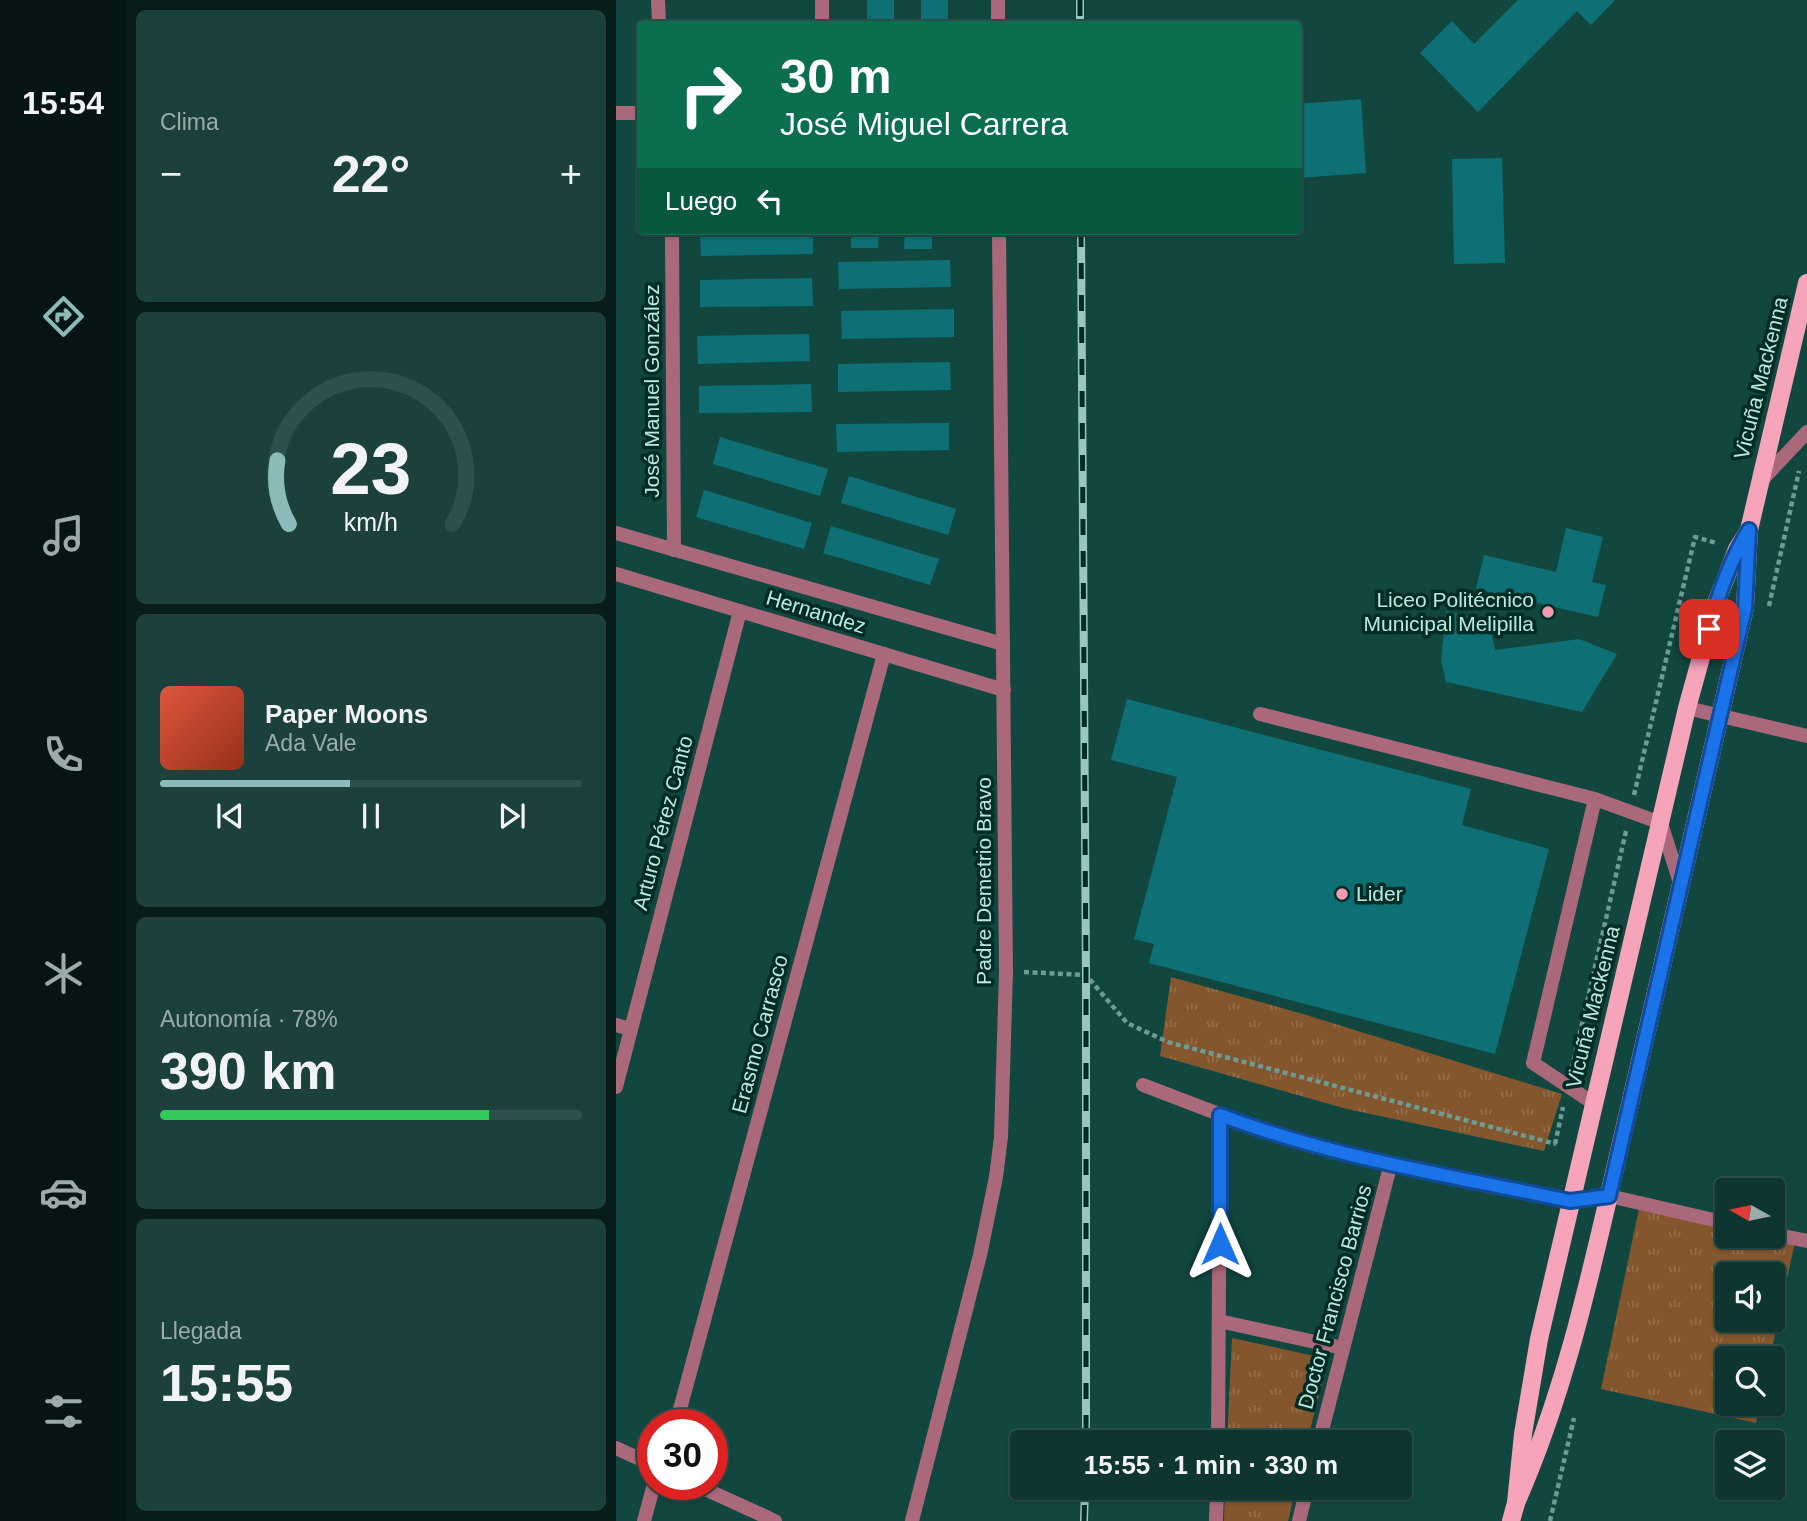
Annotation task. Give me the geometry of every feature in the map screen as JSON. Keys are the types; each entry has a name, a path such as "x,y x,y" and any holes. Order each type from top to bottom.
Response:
{"main road":[{"name":"Vicuña Mackenna","path":"1511,1521 1555,1401 1609,1196 1745,608 1749,530 1807,283"},
{"name":"Vicuña Mackenna","path":"1516,1503 1532,1375 1593,1103 1688,708 1716,603 1737,549 1749,530"}],"street":[{"path":"659,0 659,21"},
{"path":"822,0 822,21"},
{"path":"998,0 998,21"},
{"path":"616,113 637,113"},
{"name":"José Manuel González","path":"672,235 674,550"},
{"name":"Padre Demetrio Bravo","path":"912,1521 980,1255 996,1177 1000,1137 1006,972 999,235"},
{"name":"Vicuña Mackenna","path":"1759,483 1807,432"},
{"name":"Hernandez","path":"616,533 1003,644"},
{"name":"Hernandez","path":"616,574 1004,690"},
{"name":"Arturo Pérez Canto","path":"616,1087 740,611"},
{"name":"Erasmo Carrasco","path":"680,1409 884,654"},
{"path":"1688,708 1807,736"},
{"path":"1260,714 1595,799 1661,823 1681,887"},
{"path":"1593,1103 1533,1063 1595,799"},
{"path":"616,1025 631,1029"},
{"path":"1143,1085 1296,1141 1570,1201 1609,1196 1715,1220"},
{"path":"1218,1430 1220,1115"},
{"name":"Doctor Francisco Barrios","path":"1322,1430 1391,1163"},
{"path":"1785,1236 1807,1241"},
{"path":"1219,1321 1343,1348"},
{"path":"616,1448 637,1458"},
{"path":"644,1521 650,1500"},
{"path":"728,1500 768,1519"},
{"path":"1216,1521 1217,1500"},
{"path":"1298,1521 1304,1500"}],"path":[{"path":"1006,972 1086,975 1127,1023 1168,1042 1582,1152"}],"green space":[{"path":"1171,977 1303,1014 1562,1094 1544,1151 1347,1109 1160,1056"},
{"path":"1639,1209 1715,1225 1715,1248 1785,1248 1785,1240 1795,1242 1785,1288 1785,1262 1715,1262 1715,1332 1776,1332 1773,1346 1715,1346 1715,1414 1601,1389"},
{"path":"1232,1338 1328,1359 1310,1430 1228,1430"},
{"path":"1724,1416 1757,1416 1756,1423"},
{"path":"1225,1500 1293,1500 1288,1521 1224,1521"}],"building":[{"path":"867,0 894,0 894,21 867,21"},
{"path":"921,0 948,0 948,21 921,21"},
{"path":"1518,0 1615,0 1591,25 1577,11 1478,112 1420,53 1452,21 1474,44"},
{"path":"1361,99 1366,173 1302,178 1302,104"},
{"path":"1502,158 1505,263 1454,264 1452,159"},
{"path":"700,235 813,235 813,254 701,256"},
{"path":"851,235 879,235 878,248 851,248"},
{"path":"905,235 932,235 932,249 904,249"},
{"path":"950,260 951,287 839,289 838,262"},
{"path":"812,278 813,306 700,307 700,280"},
{"path":"954,309 954,337 842,339 841,311"},
{"path":"809,334 810,361 698,364 697,336"},
{"path":"950,362 951,390 838,392 838,364"},
{"path":"811,384 812,412 699,413 699,386"},
{"path":"949,423 949,450 837,452 836,424"},
{"path":"720,437 828,469 820,496 713,464"},
{"path":"849,476 956,509 948,535 841,503"},
{"path":"704,490 812,523 804,549 696,517"},
{"path":"831,526 939,559 930,585 823,553"},
{"path":"1566,528 1603,537 1592,582 1606,585 1598,617 1476,589 1484,555 1556,572"},
{"path":"1446,611 1489,621 1495,650 1579,639 1617,654 1582,712 1446,682 1441,661"},
{"name":"Lider","path":"1127,699 1471,789 1462,825 1549,849 1495,1054 1149,963 1154,944 1134,939 1177,777 1111,760"}],"railway":[{"path":"1080,0 1080,21"},
{"path":"1081,235 1086,1430"},
{"path":"1084,1521 1085,1500"}],"place":[{"name":"Liceo Politécnico Municipal Melipilla","path":"1548,612"},
{"name":"Lider","path":"1342,894"}],"route":[{"path":"1220,1244 1220,1115 1343,1154 1570,1201 1609,1196 1745,608 1749,530 1737,549 1709,629"}]}
